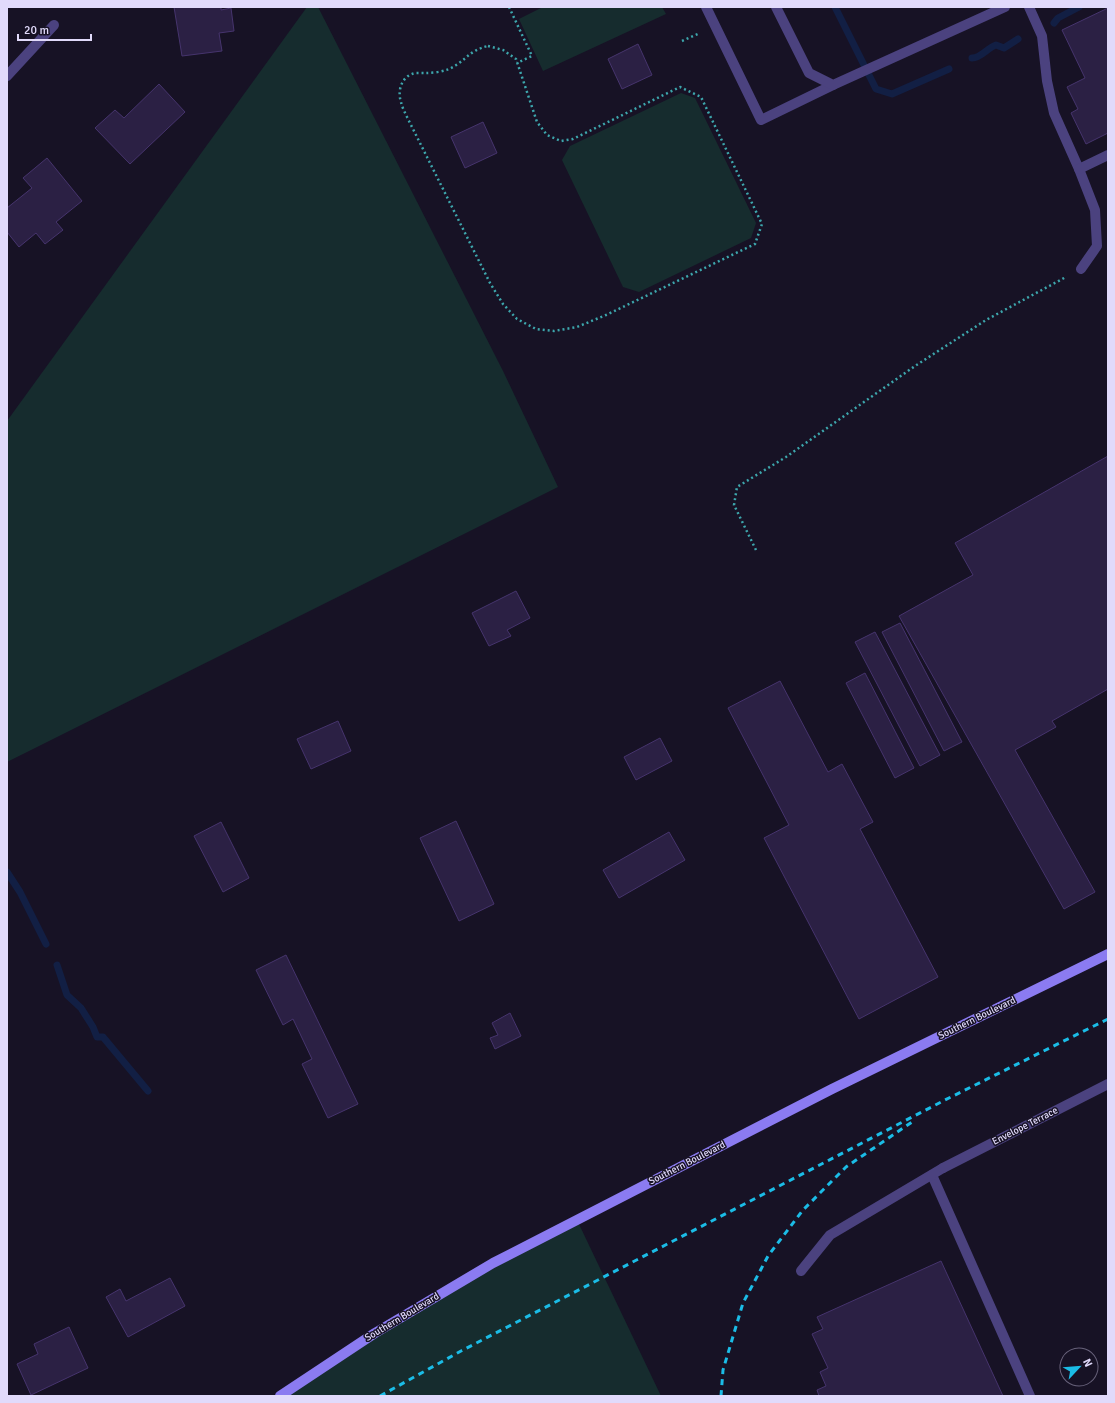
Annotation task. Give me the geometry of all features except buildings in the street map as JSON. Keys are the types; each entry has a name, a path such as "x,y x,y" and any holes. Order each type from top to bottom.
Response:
{"street":[{"path":"706,7 761,120 833,85 1005,7"},
{"path":"776,7 809,73 833,85"},
{"path":"1029,7 1042,36 1047,81 1054,113 1079,169 1095,210 1098,246 1081,269"},
{"path":"7,76 54,25"},
{"path":"1079,169 1108,155"},
{"name":"Southern Boulevard","path":"280,1396 374,1333 493,1263 832,1089 1108,954"},
{"name":"Envelope Terrace","path":"801,1271 830,1235 943,1168 1108,1084"},
{"path":"932,1175 1030,1396"}],"path":[{"path":"508,7 532,56 516,63"},
{"path":"682,41 703,31"},
{"path":"488,46 503,50 516,59 516,63 537,122 547,135 561,141 573,139 680,87 701,97 762,224 755,244 606,315 577,327 554,331 536,329 517,319 503,304 490,283 400,101 400,84 407,76 416,73 427,74 448,70 479,48 488,46"},
{"path":"756,550 734,505 737,487 786,458 915,366 986,320 1081,269"}],"green space":[{"path":"307,7 318,7 503,371 558,487 7,762 7,421"},
{"path":"543,7 662,7 666,14 543,71 519,19"},
{"path":"681,93 695,98 756,223 751,238 639,292 623,287 562,160 570,146"},
{"path":"577,1220 661,1396 280,1396 375,1333"}],"waterway":[{"path":"835,7 876,89 892,94 949,69"},
{"path":"1054,23 1058,18 1079,7"},
{"path":"972,58 975,58 996,45 1004,48 1018,39"},
{"path":"7,872 20,892 46,944"},
{"path":"57,965 67,995 81,1008 93,1027 97,1037 103,1037 148,1091"}],"railway":[{"path":"380,1396 461,1351 945,1100 1108,1019"},
{"path":"721,1396 723,1370 743,1303 768,1256 803,1210 846,1167 912,1122"}]}
